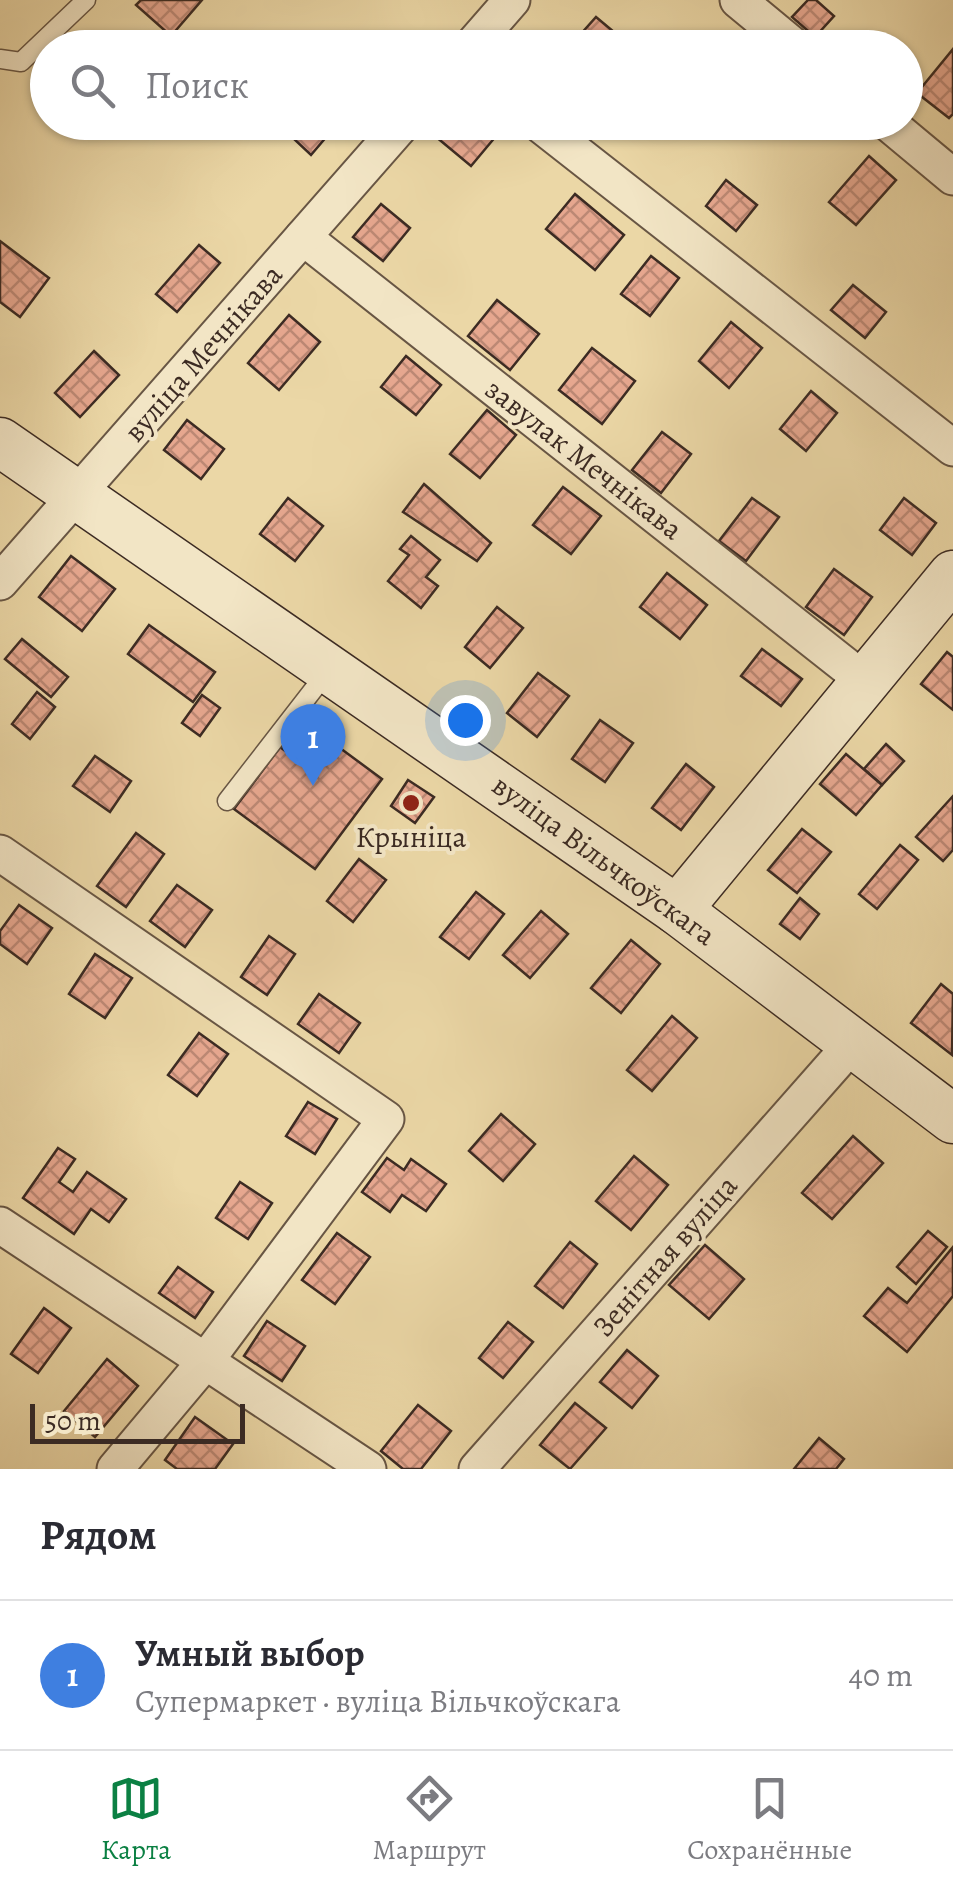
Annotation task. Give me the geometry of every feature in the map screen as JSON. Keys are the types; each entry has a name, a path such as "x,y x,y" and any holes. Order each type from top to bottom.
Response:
{"main road":[{"name":"вуліца Вільчкоўскага","path":"0,442 677,910 950,1112"},
{"path":"677,910 953,575"}],"street":[{"path":"486,30 512,0"},
{"path":"738,0 774,30"},
{"name":"вуліца Мечнікава","path":"0,582 388,140"},
{"path":"559,140 953,448"},
{"path":"909,140 953,176"},
{"name":"завулак Мечнікава","path":"303,237 864,681"},
{"path":"0,853 386,1120 204,1363 115,1469"},
{"name":"Зенітная вуліца","path":"477,1469 853,1042"},
{"path":"0,1225 368,1469"}],"lane":[{"path":"55,30 86,0"},
{"path":"0,59 21,62 30,53"},
{"path":"227,800 330,668"}],"building":[{"path":"141,0 202,0 176,30 164,30 136,5"},
{"path":"808,0 816,0 834,16 821,30 807,30 792,17"},
{"path":"596,17 612,30 584,30"},
{"path":"953,49 953,114 949,118 923,98 923,86"},
{"path":"295,140 324,140 311,155"},
{"path":"440,140 493,140 471,166"},
{"path":"869,156 896,180 856,225 829,202"},
{"path":"726,180 757,205 736,231 706,206"},
{"path":"575,194 624,235 595,270 546,229"},
{"path":"381,204 410,228 383,261 353,237"},
{"path":"0,241 49,278 20,317 0,302"},
{"path":"199,245 220,263 177,312 156,294"},
{"path":"651,256 679,278 650,316 621,294"},
{"path":"853,285 886,312 865,338 831,310"},
{"path":"497,300 539,334 510,370 468,336"},
{"path":"289,315 320,342 279,390 248,363"},
{"path":"731,322 762,348 729,388 699,361"},
{"path":"592,348 635,381 602,424 559,390"},
{"path":"94,351 119,375 80,417 55,393"},
{"path":"406,356 441,385 416,415 381,387"},
{"path":"811,391 837,413 806,451 780,429"},
{"path":"487,410 516,435 480,478 450,454"},
{"path":"187,420 224,449 201,479 164,450"},
{"path":"662,432 691,454 661,493 632,470"},
{"path":"424,484 491,543 477,561 403,512"},
{"path":"563,487 601,516 571,554 533,525"},
{"path":"288,498 323,526 295,561 260,534"},
{"path":"752,498 779,517 746,561 719,541"},
{"path":"904,498 936,523 912,555 880,530"},
{"path":"411,536 440,560 426,577 438,586 421,608 388,581 409,555 400,549"},
{"path":"71,556 115,589 82,631 39,597"},
{"path":"834,569 872,597 844,635 806,607"},
{"path":"667,573 707,605 680,639 640,607"},
{"path":"497,607 523,628 490,668 465,647"},
{"path":"149,625 215,672 193,702 128,654"},
{"path":"22,639 68,677 51,697 5,659"},
{"path":"762,649 802,679 781,706 741,676"},
{"path":"947,652 953,657 953,710 921,684"},
{"path":"538,673 569,696 537,737 507,713"},
{"path":"37,692 55,707 30,739 12,724"},
{"path":"202,695 220,708 200,736 182,723"},
{"path":"600,720 633,743 605,782 572,759"},
{"path":"321,734 382,779 315,869 234,809 280,747 300,762"},
{"path":"886,744 904,761 882,785 864,769"},
{"path":"846,754 882,785 856,815 820,784"},
{"path":"95,756 131,781 110,812 73,786"},
{"path":"686,764 714,787 681,830 652,808"},
{"name":"Крыніца","path":"408,780 434,797 415,823 391,806"},
{"path":"953,796 953,850 943,861 916,837"},
{"path":"802,829 831,852 797,893 768,870"},
{"path":"136,833 164,854 126,907 97,886"},
{"path":"900,845 918,860 877,909 859,894"},
{"path":"359,859 386,880 353,922 327,901"},
{"path":"177,885 212,910 185,947 150,921"},
{"path":"476,892 504,914 469,959 440,937"},
{"path":"800,898 819,914 800,939 780,924"},
{"path":"19,905 52,928 27,964 0,944 0,931"},
{"path":"541,911 568,934 530,978 503,955"},
{"path":"269,936 295,954 267,995 241,977"},
{"path":"631,940 660,964 621,1013 591,988"},
{"path":"95,954 132,978 105,1018 69,994"},
{"path":"941,984 953,994 952,1055 911,1023"},
{"path":"319,994 360,1023 339,1053 298,1024"},
{"path":"672,1016 697,1038 652,1091 627,1070"},
{"path":"199,1033 228,1054 197,1096 168,1075"},
{"path":"308,1102 337,1119 315,1154 286,1136"},
{"path":"501,1114 535,1144 503,1181 469,1151"},
{"path":"853,1136 883,1163 832,1219 802,1193"},
{"path":"58,1148 75,1159 59,1182 73,1192 87,1172 126,1199 109,1222 91,1209 74,1234 23,1198"},
{"path":"634,1156 668,1185 631,1230 596,1201"},
{"path":"387,1158 404,1170 411,1159 446,1184 426,1211 402,1195 390,1212 362,1192"},
{"path":"240,1182 272,1203 248,1239 216,1218"},
{"path":"928,1231 947,1247 916,1284 897,1267"},
{"path":"337,1233 370,1257 335,1304 302,1280"},
{"path":"570,1242 597,1264 563,1308 535,1286"},
{"path":"705,1245 744,1279 709,1319 669,1285"},
{"path":"953,1247 953,1296 907,1352 864,1316 888,1288 907,1303"},
{"path":"178,1267 213,1292 195,1318 159,1293"},
{"path":"44,1308 71,1328 38,1373 11,1354"},
{"path":"267,1321 305,1346 282,1381 244,1356"},
{"path":"508,1322 533,1342 503,1378 479,1358"},
{"path":"627,1350 658,1376 632,1408 600,1382"},
{"path":"107,1359 138,1386 95,1437 64,1411"},
{"path":"575,1403 606,1428 570,1469 540,1445"},
{"path":"418,1405 451,1431 421,1469 403,1469 381,1451"},
{"path":"195,1417 233,1444 215,1469 177,1469 165,1460"},
{"path":"819,1438 844,1459 836,1469 794,1469"}],"place":[{"name":"Умный выбор","path":"313,786"},
{"name":"Крыніца","path":"411,803"}]}
